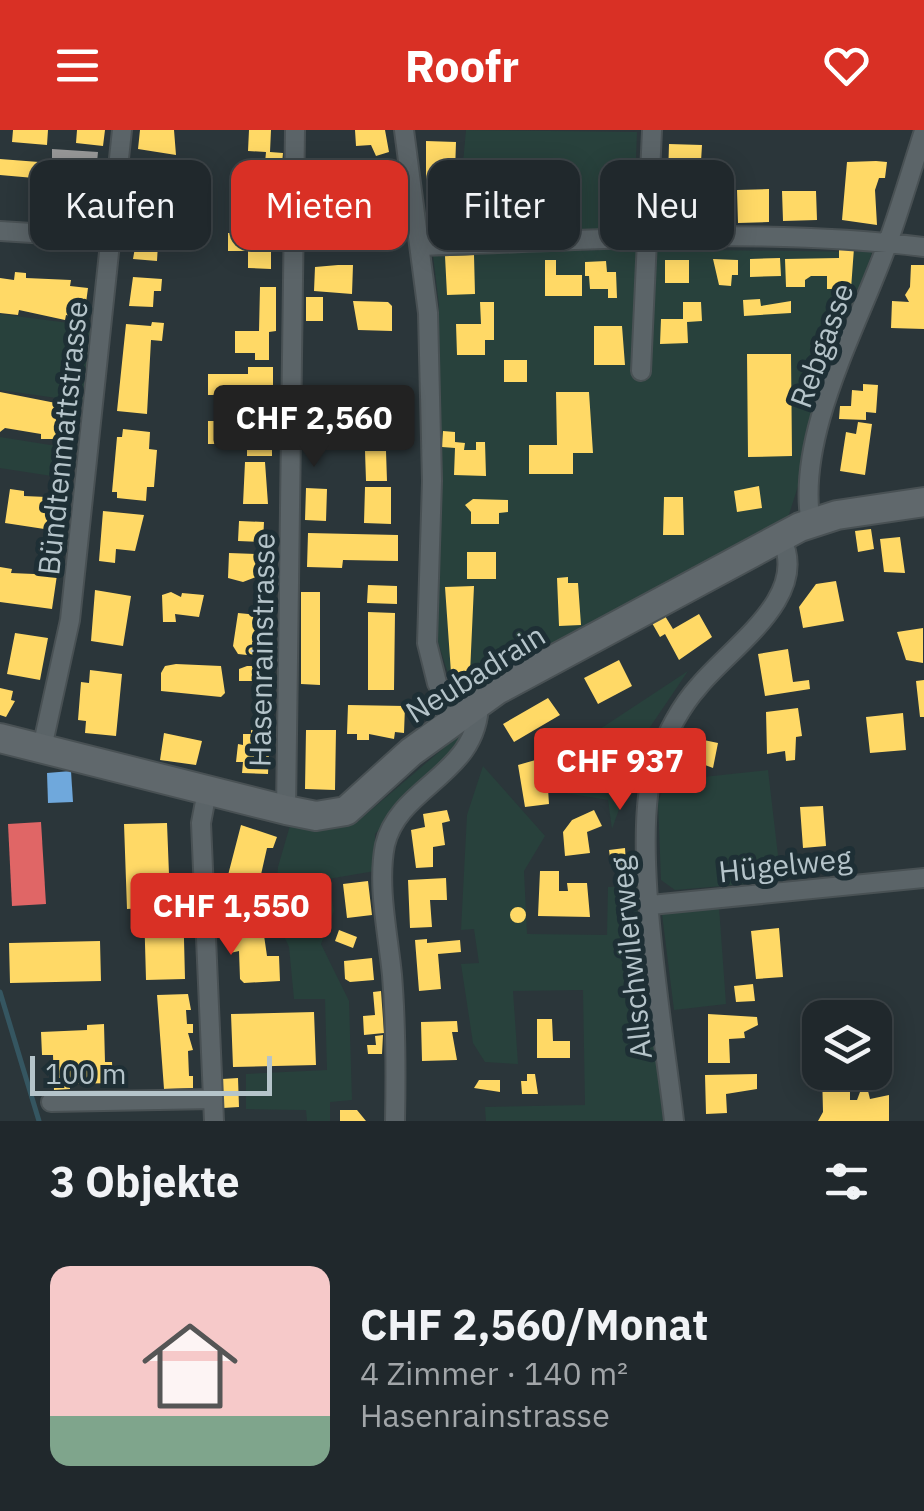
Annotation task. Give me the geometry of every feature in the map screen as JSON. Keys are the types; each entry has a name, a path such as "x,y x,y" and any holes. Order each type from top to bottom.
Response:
{"street":[{"name":"Bündtenmattstrasse","path":"119,160 122,130"},
{"name":"Hasenrainstrasse","path":"286,810 295,130"},
{"path":"395,1121 396,1035 383,877 386,842 406,810 472,742 479,725 438,682 427,643 432,477 428,313 404,130"},
{"path":"651,160 652,130"},
{"name":"Rebgasse","path":"811,524 809,469 826,402 888,243 924,131"},
{"path":"0,231 30,233"},
{"path":"420,246 600,240"},
{"path":"734,240 888,243 924,248"},
{"name":"Bündtenmattstrasse","path":"42,748 70,620 109,250"},
{"path":"641,372 647,250"},
{"name":"Neubadrain","path":"0,738 286,810 316,816 346,812 468,710 781,538 811,524 924,502"},
{"name":"Allschwilerweg","path":"674,1121 644,816 654,764 673,722 696,688 772,607 785,586 790,568 781,538"},
{"path":"206,791 201,823 214,1121"},
{"name":"Hügelweg","path":"651,905 924,878"},
{"path":"51,1102 213,1099"}],"green space":[{"path":"466,130 637,132 636,160 600,160 600,234 580,234 580,160 463,160"},
{"path":"600,250 872,252 786,524 457,702 437,639 431,437 439,305 433,255"},
{"path":"0,314 92,326 85,402 0,390"},
{"path":"0,437 69,448 65,478 0,468"},
{"path":"688,671 646,733 612,829 608,800 559,792 562,754"},
{"path":"460,734 464,740 375,834 375,871 328,879 334,911 321,944 349,1001 352,1100 330,1102 330,1121 307,1121 306,1110 246,1109 246,1074 327,1070 325,999 294,999 289,947 274,914 278,867 291,822 329,829 357,822"},
{"path":"483,766 545,836 524,871 527,934 607,935 608,887 639,887 663,1121 486,1121 485,1107 585,1105 583,990 513,991 518,1064 485,1062 473,1043 461,964 479,963 474,929 461,930 467,815"},
{"path":"768,770 781,881 675,890 661,880 658,802 666,781"},
{"path":"719,907 726,1004 674,1010 662,914"}],"building: Wohnen":[{"path":"13,130 48,130 47,145 12,142"},
{"path":"77,130 105,130 103,146 76,143"},
{"path":"140,130 174,130 176,155 138,149"},
{"path":"249,130 271,130 270,152 283,153 282,160 265,160 266,152 248,151"},
{"path":"355,130 385,130 389,152 376,156 371,145 356,146"},
{"path":"426,141 456,142 455,160 428,160 426,180"},
{"path":"669,144 702,145 701,160 669,160"},
{"path":"0,159 30,161 30,178 0,175"},
{"path":"847,162 887,162 885,178 879,178 875,190 877,225 842,220"},
{"path":"769,189 769,222 738,223 737,190"},
{"path":"782,191 816,191 817,220 783,221"},
{"path":"231,233 231,250 271,250 271,269 248,268 248,251 228,251"},
{"path":"839,248 854,248 851,289 827,289 827,276 811,276 805,280 805,287 786,287 785,259 839,258"},
{"path":"135,250 158,250 157,261 133,259"},
{"path":"474,255 475,294 447,295 445,256"},
{"path":"780,258 781,276 750,277 750,259"},
{"path":"713,259 738,260 738,275 732,275 731,286 719,285"},
{"path":"545,260 556,260 556,275 582,275 582,296 545,296"},
{"path":"665,260 689,260 689,283 665,283"},
{"path":"606,261 607,272 616,272 617,298 608,298 608,289 590,289 589,276 585,276 585,262"},
{"path":"353,265 352,294 314,291 315,267"},
{"path":"911,265 924,265 924,329 891,328 892,301 909,302 905,295 910,287"},
{"path":"15,272 26,273 26,278 71,280 70,286 88,288 84,318 66,315 65,320 19,310 18,315 0,313 0,278 14,280"},
{"path":"133,277 162,279 161,291 154,291 153,307 129,306"},
{"path":"260,287 276,287 276,331 269,332 269,360 255,360 255,353 235,353 235,331 259,331"},
{"path":"306,297 323,297 323,321 306,321"},
{"path":"760,299 761,306 791,301 791,313 744,316 743,300"},
{"path":"353,301 388,302 392,306 392,331 358,330"},
{"path":"480,302 494,302 494,340 485,340 485,355 457,355 456,324 481,324"},
{"path":"683,302 701,302 702,321 687,322 688,343 660,344 661,319 683,319"},
{"path":"152,322 164,323 162,341 151,340 147,414 117,411 126,324 151,326"},
{"path":"594,326 622,326 625,365 594,365"},
{"path":"747,354 791,354 792,456 748,457"},
{"path":"504,360 527,360 527,382 504,382"},
{"path":"248,367 273,367 273,407 260,408 260,417 272,417 272,456 247,456 247,444 208,444 208,421 247,421 247,395 208,395 208,374 248,374"},
{"path":"863,384 878,385 876,413 866,412 866,420 839,419 840,406 851,406 852,390 863,391"},
{"path":"0,392 76,407 71,439 41,439 41,434 5,428 0,432"},
{"path":"556,392 589,392 593,453 573,453 573,474 529,474 529,445 557,445"},
{"path":"358,398 384,399 384,405 398,405 398,423 386,423 385,438 367,438 367,424 358,424"},
{"path":"858,422 872,424 865,475 840,471 846,432 856,434"},
{"path":"123,429 150,432 149,449 157,450 154,487 147,487 146,501 117,498 117,492 112,492 117,437 122,437"},
{"path":"443,431 455,432 455,442 465,443 464,450 476,450 476,442 485,442 486,476 454,475 455,448 442,447"},
{"path":"365,451 386,451 387,481 366,481"},
{"path":"245,462 265,462 268,504 243,504"},
{"path":"759,486 762,508 737,512 734,491"},
{"path":"365,487 391,487 391,524 364,523"},
{"path":"306,488 327,489 326,521 305,520"},
{"path":"10,489 24,491 24,496 69,498 64,532 5,523"},
{"path":"664,497 683,497 684,535 663,535"},
{"path":"473,499 508,500 508,512 499,513 499,524 471,524 471,512 465,505"},
{"path":"103,511 144,515 135,551 116,549 115,563 99,561"},
{"path":"239,521 264,522 263,542 238,541"},
{"path":"871,529 874,549 858,552 855,531"},
{"path":"308,533 398,535 398,561 343,560 342,568 307,567"},
{"path":"900,537 905,573 884,572 880,539"},
{"path":"467,552 496,552 496,579 467,579"},
{"path":"229,553 256,554 256,577 243,582 228,578"},
{"path":"0,567 12,569 11,573 57,575 52,609 0,602"},
{"path":"568,577 568,583 578,583 581,625 559,626 557,578"},
{"path":"836,581 844,621 803,628 799,607 816,584"},
{"path":"368,585 397,586 397,604 367,603"},
{"path":"474,586 470,673 451,673 445,587"},
{"path":"95,590 131,596 123,646 91,641"},
{"path":"171,592 181,597 182,593 204,595 199,617 175,614 176,622 163,622 162,595"},
{"path":"301,592 320,592 320,685 301,684"},
{"path":"368,612 395,613 394,690 368,690"},
{"path":"238,613 270,616 266,657 238,654 233,646"},
{"path":"699,614 712,637 679,660 665,634 660,637 652,623 665,616 673,629"},
{"path":"923,628 923,663 906,660 897,632"},
{"path":"15,633 48,638 40,680 7,674"},
{"path":"788,649 793,682 809,680 810,689 765,696 758,654"},
{"path":"619,660 632,686 598,704 584,678"},
{"path":"165,666 221,666 225,693 221,697 161,691 161,673"},
{"path":"263,666 263,681 239,681 239,669"},
{"path":"90,670 122,674 116,736 85,733 86,721 78,720 81,682 89,683"},
{"path":"924,680 924,717 920,717 916,681"},
{"path":"0,688 13,691 11,700 15,701 6,717 0,715"},
{"path":"548,698 560,715 514,742 503,724"},
{"path":"348,705 405,706 404,733 395,732 394,739 369,734 369,740 357,740 357,734 347,734"},
{"path":"798,708 802,736 796,737 795,760 786,761 785,751 767,754 766,712"},
{"path":"903,713 906,750 870,753 866,717"},
{"path":"251,730 270,735 268,774 242,773 243,762 236,762 238,744 243,745 243,734 251,734"},
{"path":"306,730 336,730 335,790 305,789"},
{"path":"164,733 202,741 196,765 160,760"},
{"path":"699,739 718,743 713,768 689,759 692,744 698,746"},
{"path":"546,757 549,804 525,807 518,765"},
{"path":"823,806 826,846 803,848 800,807"},
{"path":"447,810 450,821 442,823 445,845 433,847 433,867 416,868 411,830 425,827 423,814"},
{"path":"594,810 602,826 587,832 590,853 565,856 563,832 572,820"},
{"path":"167,823 170,900 183,900 185,979 146,980 144,908 127,909 124,824"},
{"path":"241,825 277,837 273,848 267,848 260,879 265,899 259,901 267,956 279,956 280,981 244,983 240,979 239,951 230,953 227,879"},
{"path":"625,848 626,864 611,865 609,850"},
{"path":"540,871 559,871 559,891 568,891 567,883 587,883 590,917 538,916"},
{"path":"446,878 447,900 430,900 432,927 410,928 408,880"},
{"path":"368,881 372,915 347,918 343,884"},
{"path":"518,907 526,915 518,923 510,915"},
{"path":"779,928 783,977 756,979 751,931"},
{"path":"339,930 357,937 353,948 335,941"},
{"path":"427,939 427,943 460,940 461,952 438,954 441,989 419,991 415,940"},
{"path":"100,941 101,981 10,983 9,943"},
{"path":"372,958 374,980 345,979 344,961"},
{"path":"753,984 755,1001 736,1002 734,986"},
{"path":"381,991 384,1033 364,1035 363,1016 375,1015 373,992"},
{"path":"188,994 191,1010 186,1010 187,1024 193,1024 193,1033 188,1033 193,1050 188,1051 193,1088 164,1089 157,995"},
{"path":"314,1012 316,1065 233,1067 231,1014"},
{"path":"708,1014 757,1017 758,1025 744,1032 745,1038 729,1039 730,1063 708,1063"},
{"path":"537,1019 552,1019 553,1041 570,1041 570,1058 537,1058"},
{"path":"457,1021 458,1032 452,1032 457,1060 422,1061 421,1022"},
{"path":"104,1024 105,1062 112,1062 113,1083 70,1084 70,1089 54,1090 53,1055 42,1055 41,1032 87,1030 87,1025"},
{"path":"383,1035 382,1054 368,1054 367,1045 376,1045 375,1036"},
{"path":"527,1074 535,1074 538,1094 522,1094 521,1081 527,1081"},
{"path":"757,1074 757,1089 726,1094 727,1113 706,1114 705,1075"},
{"path":"238,1078 239,1107 223,1108 222,1079"},
{"path":"479,1080 500,1080 500,1092 474,1088"},
{"path":"822,1090 850,1090 850,1100 857,1100 860,1092 868,1091 870,1099 889,1095 889,1121 818,1121 823,1112"},
{"path":"340,1110 357,1110 366,1121 340,1121"}],"building: Handel":[{"path":"41,822 46,904 12,906 8,824"}],"building: Schulen":[{"path":"71,771 73,802 48,803 47,773"}],"building: Industrie":[{"path":"52,149 98,152 97,160 52,160"},
{"path":"260,543 274,543 274,557 260,557"}],"waterway":[{"path":"0,992 39,1121"}]}
